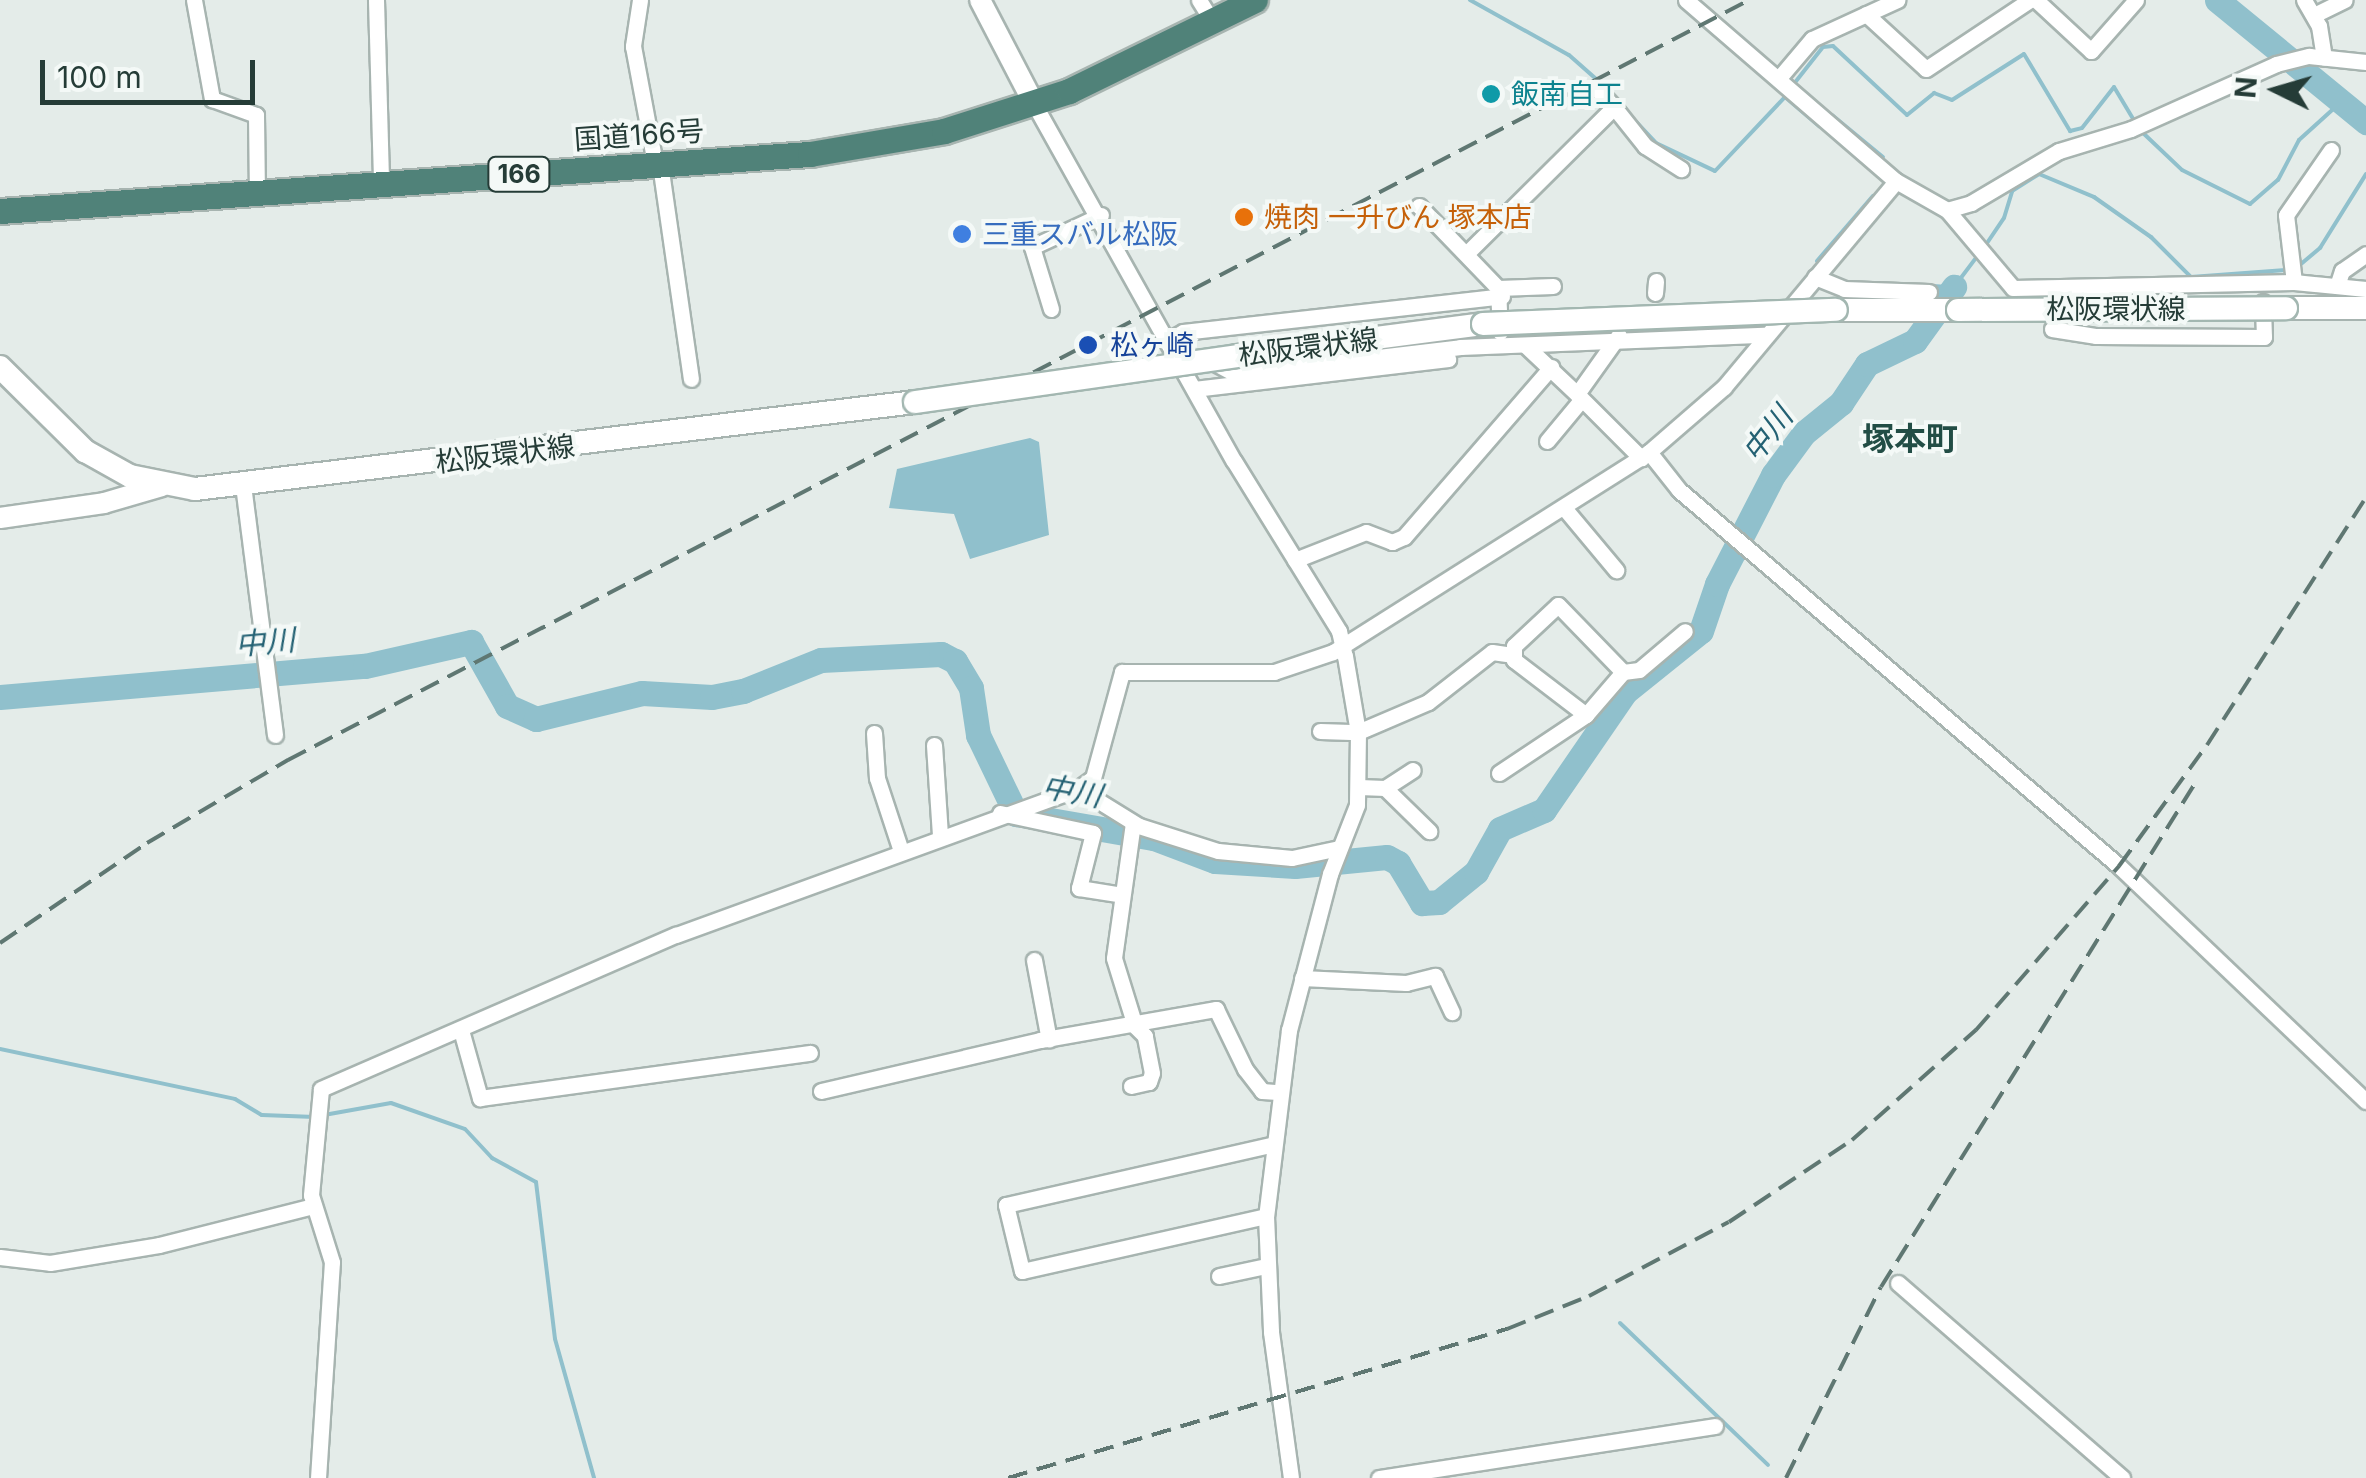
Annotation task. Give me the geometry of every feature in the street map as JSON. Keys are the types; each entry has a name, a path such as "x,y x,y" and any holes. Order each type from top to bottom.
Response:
{"highway":[{"name":"国道166号","path":"0,210 810,154 944,131 1032,102 1115,72 1206,11 1255,0"}],"main road":[{"name":"松阪環状線","path":"0,367 84,451 162,486 243,485 915,402 1542,318 2366,308"}],"street":[{"path":"376,0 380,184"},
{"path":"640,0 633,46 658,164 691,380"},
{"path":"980,0 1032,102 1101,215 1194,389 1342,646 1358,732 1359,786 1302,978 1278,1092 1266,1216 1266,1266 1291,1478"},
{"path":"1686,0 1896,181 1947,210 2013,288 2262,284 2293,279 2366,289"},
{"path":"1787,85 1812,40 1897,0"},
{"path":"1866,14 1926,69 2033,0 2091,51 2136,0"},
{"path":"2304,0 2314,15 2324,58"},
{"path":"2314,15 2345,0"},
{"path":"194,4 212,99 256,115 256,193"},
{"path":"1947,210 1971,204 2077,134 2304,57 2366,62"},
{"path":"1599,91 1646,146 1681,168"},
{"path":"1466,253 1614,107"},
{"path":"2293,279 2286,215 2331,150"},
{"path":"318,1478 332,1262 313,1206 315,1117 321,1089 676,935 1084,784 1093,778 1122,672 1274,672 1312,664 1565,509 1645,455 1724,388 1764,335 1896,181"},
{"path":"1419,206 1500,292 1499,346"},
{"path":"1052,308 1032,247 1101,215"},
{"path":"2337,286 2342,271 2366,254"},
{"path":"1815,277 1844,289 1929,292"},
{"path":"2052,329 2096,336 2264,337 2262,284"},
{"path":"1168,340 1184,332 1553,286"},
{"path":"1194,389 1240,388 1620,334 1764,335"},
{"path":"1547,441 1620,334"},
{"path":"1208,360 1235,374 1530,344"},
{"path":"1530,344 1579,397 1725,529 2119,866 2366,1101"},
{"path":"1295,560 1366,532 1392,542 1404,536 1551,367"},
{"path":"243,485 275,735"},
{"path":"0,518 104,503 162,486"},
{"path":"1565,509 1616,570"},
{"path":"1514,655 1514,646 1558,605 1623,672"},
{"path":"1499,773 1586,715 1623,672 1639,670 1685,631"},
{"path":"1320,730 1358,732 1428,702 1492,652 1514,655 1586,715"},
{"path":"874,733 877,778 901,851"},
{"path":"934,745 940,836"},
{"path":"1359,786 1385,788 1414,770"},
{"path":"1084,784 1089,795 1133,823 1218,852 1292,858 1338,851"},
{"path":"1385,788 1430,831"},
{"path":"1006,810 1093,833 1080,888 1118,894"},
{"path":"1131,1086 1149,1082 1152,1074 1145,1036 1135,1026 1114,958 1118,894 1133,823"},
{"path":"1034,960 1049,1040"},
{"path":"1302,978 1406,983 1435,976 1452,1012"},
{"path":"821,1091 1049,1040 1216,1009 1245,1069 1262,1091 1278,1092"},
{"path":"461,1030 480,1098 810,1054"},
{"path":"1266,1216 1022,1270 1006,1205 1271,1145"},
{"path":"0,1257 50,1263 159,1245 313,1206"},
{"path":"1219,1276 1266,1266"},
{"path":"1898,1283 2122,1478"},
{"path":"1379,1478 1448,1473 1715,1426"}],"water":[{"path":"1030,438 1039,442 1049,535 970,559 954,514 889,508 897,469"}],"waterway":[{"path":"1470,0 1569,55 1605,87"},
{"path":"2217,0 2366,122"},
{"path":"1793,85 1823,47 1833,46 1907,115 1934,93 1952,100 2024,54 2070,131 2082,128 2114,87 2134,120"},
{"path":"1628,113 1656,143 1715,171 1785,97 1819,126"},
{"path":"2142,132 2182,170 2250,204 2278,180 2299,140 2341,102"},
{"path":"1832,115 1883,157"},
{"path":"1983,249 2004,218 2012,191 2039,174 2094,197 2151,237 2191,277 2286,270"},
{"path":"2295,269 2320,248 2366,174"},
{"path":"1817,261 1873,196"},
{"path":"1932,286 1954,287 1977,256"},
{"name":"中川","path":"0,697 365,666 471,642 507,706 536,719 642,693 712,697 743,691 821,660 941,654 955,661 971,688 978,735 1016,814 1154,838 1215,861 1295,866 1387,857 1398,863 1422,903 1439,902 1476,872 1500,829 1544,810 1625,692 1701,631 1717,584 1773,475 1804,433 1841,403 1867,364 1915,341 1954,287"},
{"path":"0,1049 235,1099 262,1115 315,1117"},
{"path":"324,1115 391,1103 465,1129 492,1158 536,1182 555,1339 594,1478"},
{"path":"1620,1323 1768,1465"}],"railway":[{"path":"0,943 147,843 288,760 1749,0"},
{"path":"1008,1478 1507,1329 1589,1296 1729,1222 1852,1140 1976,1030 2119,866 2207,745 2366,497"},
{"path":"1786,1478 1881,1287 2194,785"}],"place":[{"name":"飯南自工","path":"1491,94"},
{"name":"焼肉 一升びん 塚本店","path":"1244,217"},
{"name":"三重スバル松阪","path":"962,234"},
{"name":"松ヶ崎","path":"1088,345"}],"district":[{"name":"塚本町","path":"1910,439"}]}
